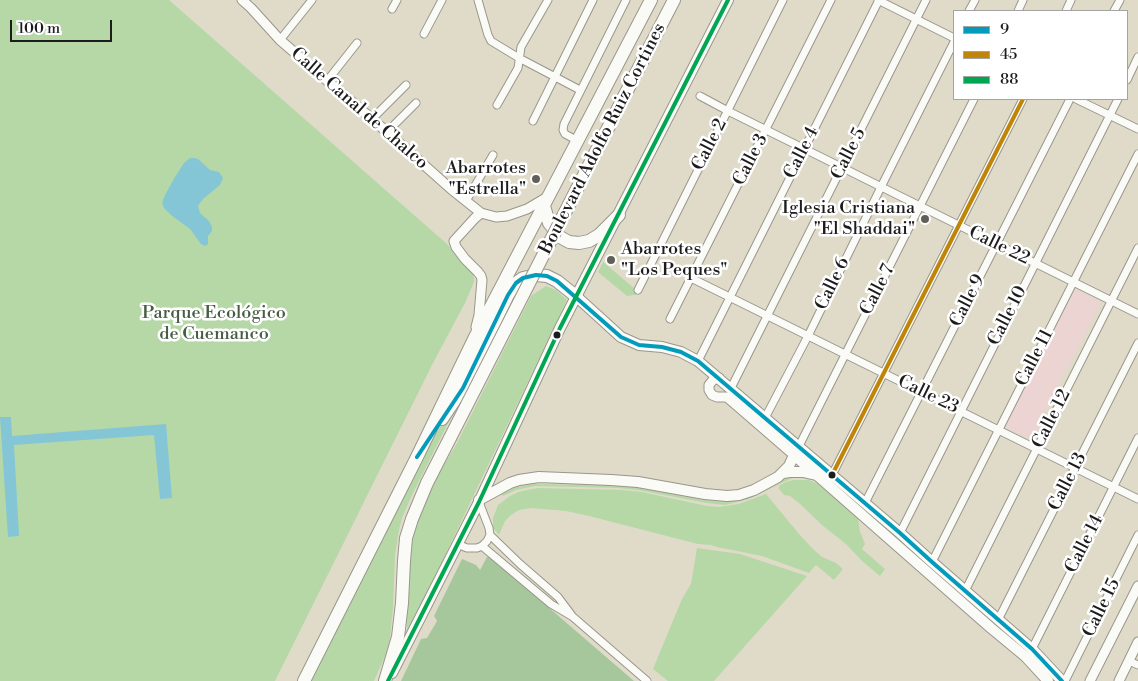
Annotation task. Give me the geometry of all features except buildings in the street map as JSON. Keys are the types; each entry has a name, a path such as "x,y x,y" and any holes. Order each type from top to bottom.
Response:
{"highway":[{"path":"304,681 474,339 651,0"},
{"name":"Boulevard Adolfo Ruiz Cortines","path":"386,681 398,637 406,538 427,483 674,0"},
{"path":"546,201 549,223 560,238 569,242 579,243 599,236 619,215"},
{"path":"417,457 463,388 508,294 516,283 523,278 536,275 547,276 557,280 576,297"}],"main road":[{"path":"386,681 458,544 560,328 728,0"},
{"path":"576,297 621,336 640,345 662,347 681,352 698,360 764,418 817,475 1026,657 1048,681"},
{"path":"780,475 789,466 796,451"},
{"path":"796,451 832,475 900,533 1032,649 1062,681"},
{"path":"479,501 519,480 539,478 638,482 716,496 727,496 754,490 780,475 790,472 817,475"}],"street":[{"name":"Calle Canal de Chalco","path":"242,0 280,40 466,201 478,215"},
{"path":"280,40 312,0"},
{"path":"392,9 397,0"},
{"path":"424,34 442,0"},
{"path":"478,0 491,41 580,90"},
{"path":"497,104 518,68 521,47 548,0"},
{"path":"532,120 593,0"},
{"path":"578,141 564,134 564,124 626,0"},
{"name":"Calle 2","path":"638,290 783,0"},
{"name":"Calle 3","path":"670,319 831,0"},
{"path":"878,0 953,38"},
{"name":"Calle 4","path":"698,360 878,0"},
{"name":"Calle 5","path":"731,388 926,0"},
{"path":"327,81 357,43"},
{"name":"Calle 6","path":"764,418 808,336 953,44"},
{"path":"1128,78 1138,57"},
{"path":"372,119 406,85"},
{"name":"Calle 22","path":"700,96 1138,314"},
{"name":"Calle 7","path":"796,451 973,100"},
{"path":"832,475 1022,100"},
{"name":"Calle 9","path":"865,504 1069,100"},
{"path":"1078,100 1138,130"},
{"name":"Calle 10","path":"900,533 1118,100"},
{"path":"387,132 416,103"},
{"name":"Calle 11","path":"932,562 1138,154"},
{"path":"466,201 493,155"},
{"path":"474,339 479,315 482,280 478,272 465,260 454,241 478,215 507,216 546,201"},
{"name":"Calle 12","path":"965,591 1138,248"},
{"name":"Calle 23","path":"690,278 1138,499"},
{"name":"Calle 13","path":"998,620 1138,343"},
{"path":"719,378 713,380 709,385 712,395 727,397 796,451"},
{"name":"Calle 14","path":"1032,649 1138,438"},
{"path":"479,501 490,535 558,597 573,617"},
{"path":"458,544 467,548 477,548 487,541 490,535"},
{"name":"Calle 15","path":"1065,681 1138,535"},
{"path":"482,546 551,604 573,617 647,681"},
{"path":"514,572 520,564"},
{"path":"1090,681 1138,586"},
{"path":"1119,681 1138,642"},
{"path":"1129,661 1138,665"}],"shaded area":[{"path":"1074,289 1101,302 1053,394 1055,395 1032,440 1005,427"}],"green space":[{"name":"Parque Ecológico de Cuemanco","path":"0,0 169,0 447,244 472,272 474,282 465,303 433,363 275,681 0,681"},
{"path":"603,262 641,294 627,296 598,272"},
{"path":"546,286 556,290 567,300 407,635 406,578 413,527 430,488 457,443 531,296"},
{"path":"458,403 402,518 395,555 390,638 386,654 374,681 309,681 431,439"},
{"path":"794,476 805,478 796,477 790,479 749,499 725,505 618,488 535,486 516,490 503,496 501,494 513,488 532,484 621,485 652,489 699,499 731,501 755,494"},
{"path":"793,480 809,480 818,484 858,518 860,532 865,544 862,549 885,569 880,576 799,503 790,496 784,495 779,486"},
{"path":"538,488 623,490 719,507 739,504 766,494 813,549 822,557 836,563 843,569 834,580 816,565 809,573 762,556 698,544 566,511 531,508 519,510 505,521 499,535 493,528 493,518 498,505 518,492"},
{"path":"697,548 740,554 807,576 714,681 668,681 653,669 682,599 691,584"},
{"path":"487,557 490,557 634,681 401,681 421,639 427,638 437,621 434,616 462,559 476,565 480,570"}],"water":[{"path":"190,158 198,159 210,170 219,172 223,178 220,185 203,199 198,206 200,213 209,221 212,227 212,231 208,236 208,244 205,246 201,244 190,229 164,208 162,203 175,177 184,163"},
{"path":"0,417 11,417 12,436 166,424 172,498 160,499 154,435 14,445 19,536 8,537"}],"transit line":[{"name":"88","path":"388,681 479,502 560,328 728,0"},
{"name":"45","path":"832,475 1022,100"},
{"name":"9","path":"417,457 463,388 508,295 516,283 523,278 536,275 547,276 557,281 621,337 639,345 662,347 681,352 698,361 900,533 1032,649 1062,681"}],"place":[{"name":"Abarrotes \"Estrella\"","path":"536,179"},
{"name":"Iglesia Cristiana \"El Shaddai\"","path":"925,219"},
{"name":"Abarrotes \"Los Peques\"","path":"611,260"}]}
